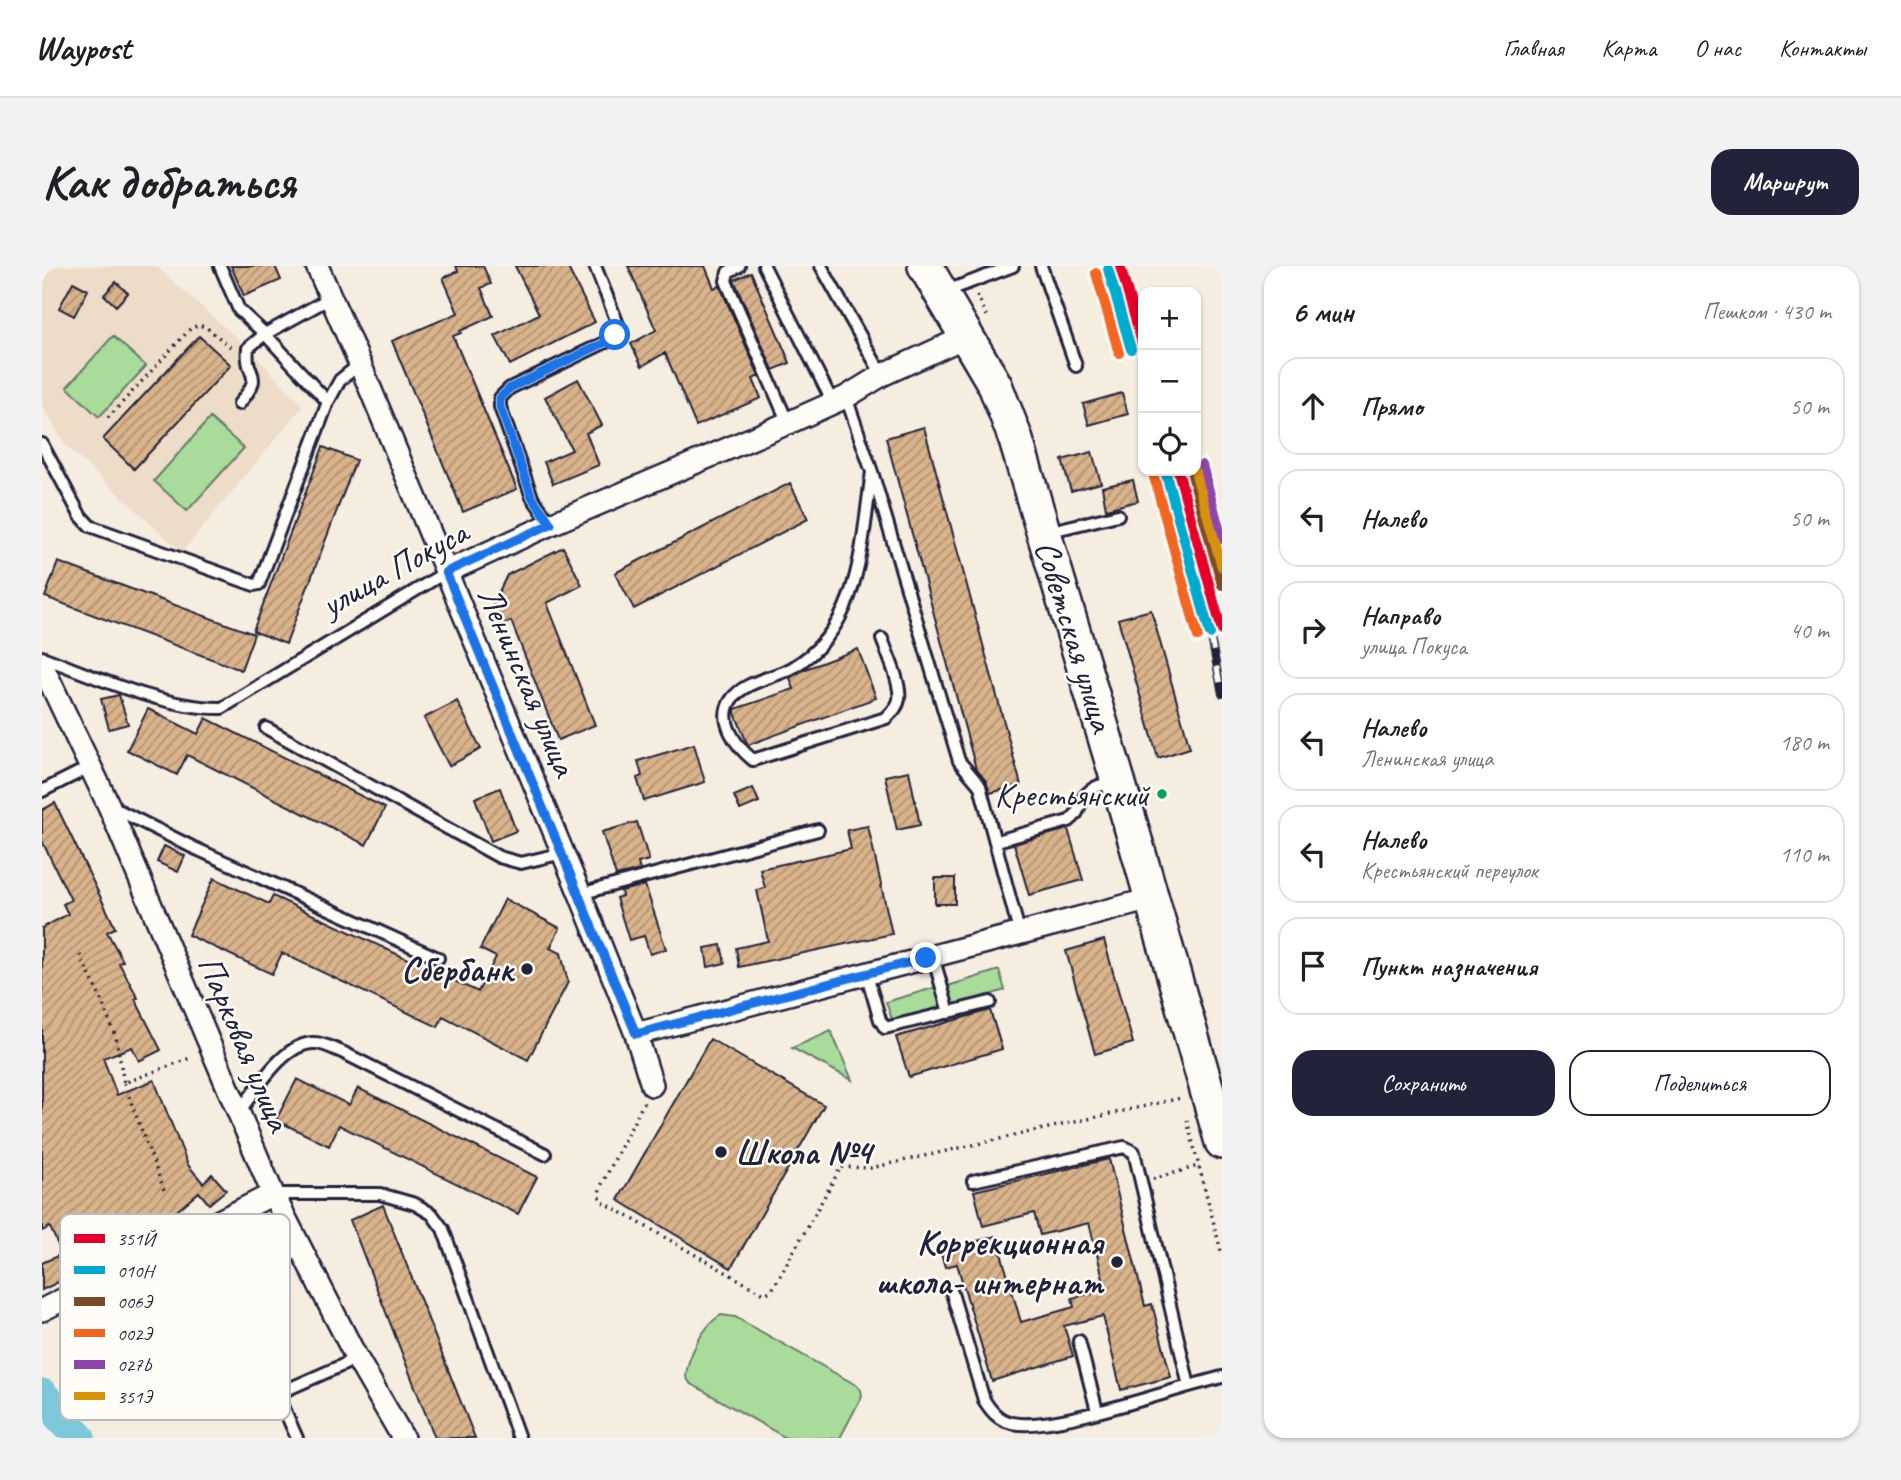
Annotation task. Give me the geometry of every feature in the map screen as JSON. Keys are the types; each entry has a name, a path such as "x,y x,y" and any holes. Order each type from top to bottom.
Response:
{"main road":[{"name":"Советская улица","path":"933,279 995,385 1015,436 1222,1142"}],"street":[{"name":"Ленинская улица","path":"317,266 580,894 636,1034 652,1085"},
{"name":"улица Покуса","path":"446,572 840,400 882,375 967,336"},
{"name":"Парковая улица","path":"42,665 109,806 283,1214"},
{"path":"636,1034 1151,899"},
{"path":"233,1214 273,1194"},
{"name":"Парковая улица","path":"290,1227 355,1355 404,1438"},
{"path":"42,1310 60,1301"}],"lane":[{"path":"220,266 239,310 328,402"},
{"path":"551,524 532,497 500,407 500,398 510,388 608,341 615,335 619,327 595,266"},
{"path":"739,266 728,272 726,282 788,423"},
{"path":"764,266 840,400 872,472 959,761 980,786 997,841 1020,935"},
{"path":"821,266 882,375"},
{"path":"933,279 1013,266"},
{"path":"1041,266 1076,366"},
{"path":"239,404 253,387 254,377 247,360 248,348 265,334 332,297"},
{"path":"42,444 80,515 90,526 254,585 259,584 328,402 340,380 360,364"},
{"path":"872,472 858,569 845,612 834,631 809,656 794,667 744,689 732,699 726,712 734,740 753,760 886,718 895,709 900,698 895,674 881,639"},
{"path":"1044,533 1118,515"},
{"name":"улица Покуса","path":"42,657 122,687 199,708 222,708 446,572"},
{"path":"266,728 499,857 521,863 563,853"},
{"path":"42,791 90,767"},
{"path":"997,841 1069,821 1077,815 1084,797 1096,786 1118,781"},
{"path":"109,806 192,847 438,958"},
{"path":"580,894 818,830"},
{"path":"933,956 948,1013"},
{"path":"866,972 880,1020 885,1028 990,1002"},
{"path":"238,1113 281,1058 296,1048 315,1043 342,1052 544,1154"},
{"path":"974,1181 1124,1147 1134,1152 1189,1386"},
{"path":"273,1194 380,1194 415,1203 432,1214 443,1229 519,1438"},
{"path":"951,1290 984,1400 992,1413 1008,1423 1020,1425 1052,1421 1222,1377"},
{"path":"1079,1341 1097,1411"},
{"path":"290,1388 345,1364 355,1355"},
{"path":"289,1420 297,1438"}],"path":[{"path":"108,418 191,328 199,325 207,328 247,360"},
{"path":"80,954 116,1038 124,1083 164,1190"},
{"path":"124,1083 212,1050"},
{"path":"652,1085 600,1188 599,1196 603,1202 764,1294 772,1290 841,1167 871,1168 1181,1098"},
{"path":"1142,1182 1198,1166"}],"shaded area":[{"path":"58,266 156,266 248,348 303,406 182,552 66,446 42,405 42,273"}],"green space":[{"path":"113,336 146,366 99,417 67,387"},
{"path":"210,418 244,448 187,511 154,481"},
{"path":"999,970 1005,990 954,1006 948,986"},
{"path":"937,987 943,1007 893,1022 886,1002"},
{"path":"831,1031 852,1080 792,1048"},
{"path":"721,1315 735,1317 861,1390 862,1396 840,1438 786,1438 690,1383 686,1377 693,1352 708,1326"}],"building":[{"path":"231,266 275,266 281,280 244,296"},
{"path":"456,266 483,266 491,284 481,288 493,316 453,336 517,489 463,512 392,341 458,313 443,278 458,271"},
{"path":"515,266 567,266 595,322 510,365 495,336 539,314"},
{"path":"628,266 705,266 714,288 720,286 759,376 753,379 761,398 696,426 665,353 642,366 631,344 656,330"},
{"path":"751,272 790,363 773,370 734,280"},
{"path":"73,282 88,290 74,316 59,308"},
{"path":"116,282 128,293 116,306 104,295"},
{"path":"199,336 231,365 134,469 103,439"},
{"path":"578,379 602,425 586,433 599,465 553,484 544,462 572,450 545,397"},
{"path":"1122,393 1128,414 1089,425 1083,404"},
{"path":"924,427 1021,785 990,793 986,781 976,769 886,438"},
{"path":"323,447 356,460 286,644 253,631"},
{"path":"1092,452 1101,483 1071,491 1062,460"},
{"path":"1133,480 1138,501 1106,509 1102,487"},
{"path":"790,483 808,519 634,609 615,573"},
{"path":"563,547 582,585 547,603 595,725 558,740 511,621 503,625 493,604 507,575"},
{"path":"58,562 254,634 241,670 45,597"},
{"path":"1151,610 1190,748 1158,758 1118,619"},
{"path":"858,649 876,698 748,745 735,709 794,689 790,678 803,670"},
{"path":"119,695 128,724 109,729 101,699"},
{"path":"457,701 481,749 449,766 424,718"},
{"path":"148,709 198,734 206,718 385,808 366,845 187,755 177,775 127,750"},
{"path":"694,744 705,782 644,801 637,778 642,776 638,761"},
{"path":"909,771 920,825 897,830 885,776"},
{"path":"500,788 516,831 491,841 475,798"},
{"path":"753,788 759,802 740,810 734,796"},
{"path":"55,803 112,921 115,928 107,932 123,961 119,963 161,1050 139,1061 132,1047 103,1058 117,1095 154,1080 188,1165 203,1183 212,1174 226,1190 209,1204 199,1192 173,1214 60,1214 60,1250 50,1227 42,1231 42,928 68,914 63,904 71,900 42,841 42,810"},
{"path":"637,822 649,860 638,863 640,870 616,876 602,832"},
{"path":"868,826 892,934 739,967 736,948 768,941 757,890 765,888 760,869 851,849 847,830"},
{"path":"1068,829 1083,880 1029,895 1014,844"},
{"path":"164,846 185,856 178,872 157,862"},
{"path":"214,878 269,904 273,896 478,992 496,957 480,949 505,899 560,928 550,948 561,953 568,982 528,1060 443,1016 438,1027 282,953 272,974 188,935"},
{"path":"935,878 955,878 955,904 935,904"},
{"path":"645,885 666,949 650,954 644,936 629,940 616,898 622,896 621,891"},
{"path":"1104,940 1133,1043 1095,1054 1066,951"},
{"path":"721,945 725,963 708,967 705,948"},
{"path":"990,1010 1002,1049 909,1077 896,1037"},
{"name":"Школа №4","path":"710,1039 824,1105 731,1268 618,1200"},
{"path":"297,1079 349,1105 358,1088 537,1177 518,1214 339,1125 329,1146 276,1120"},
{"path":"1109,1159 1145,1306 1152,1304 1171,1377 1121,1390 1103,1316 1064,1326 1073,1356 992,1381 957,1264 945,1267 940,1251 996,1236 1021,1322 1074,1307 1072,1298 1106,1290 1089,1223 1040,1235 1034,1213 983,1226 974,1191"},
{"path":"383,1205 475,1438 435,1438 350,1220"},
{"path":"60,1255 60,1281 42,1290 42,1263"}],"waterway":[{"path":"42,1395 60,1416"},
{"path":"64,1420 79,1438"}],"railway":[{"path":"1180,478 1222,694"}],"transit line":[{"name":"351Й","path":"1120,266 1138,329"},
{"name":"010Н","path":"1108,269 1131,349"},
{"name":"002Э","path":"1096,273 1119,353"},
{"name":"027Ь","path":"1202,465 1222,539"},
{"name":"010Н","path":"1167,476 1210,634"},
{"name":"351Й","path":"1179,476 1222,631"},
{"name":"006Э","path":"1192,476 1222,585"},
{"name":"351Э","path":"1196,476 1222,567"},
{"name":"002Э","path":"1154,477 1198,637"}],"place":[{"name":"Крестьянский","path":"1162,794"},
{"name":"Сбербанк","path":"527,969"},
{"name":"Школа №4","path":"721,1152"},
{"name":"Коррекционная школа- интернат","path":"1117,1262"}],"route":[{"path":"615,335 608,341 510,388 500,398 500,407 532,497 551,524 446,572 636,1034 926,958"}]}
